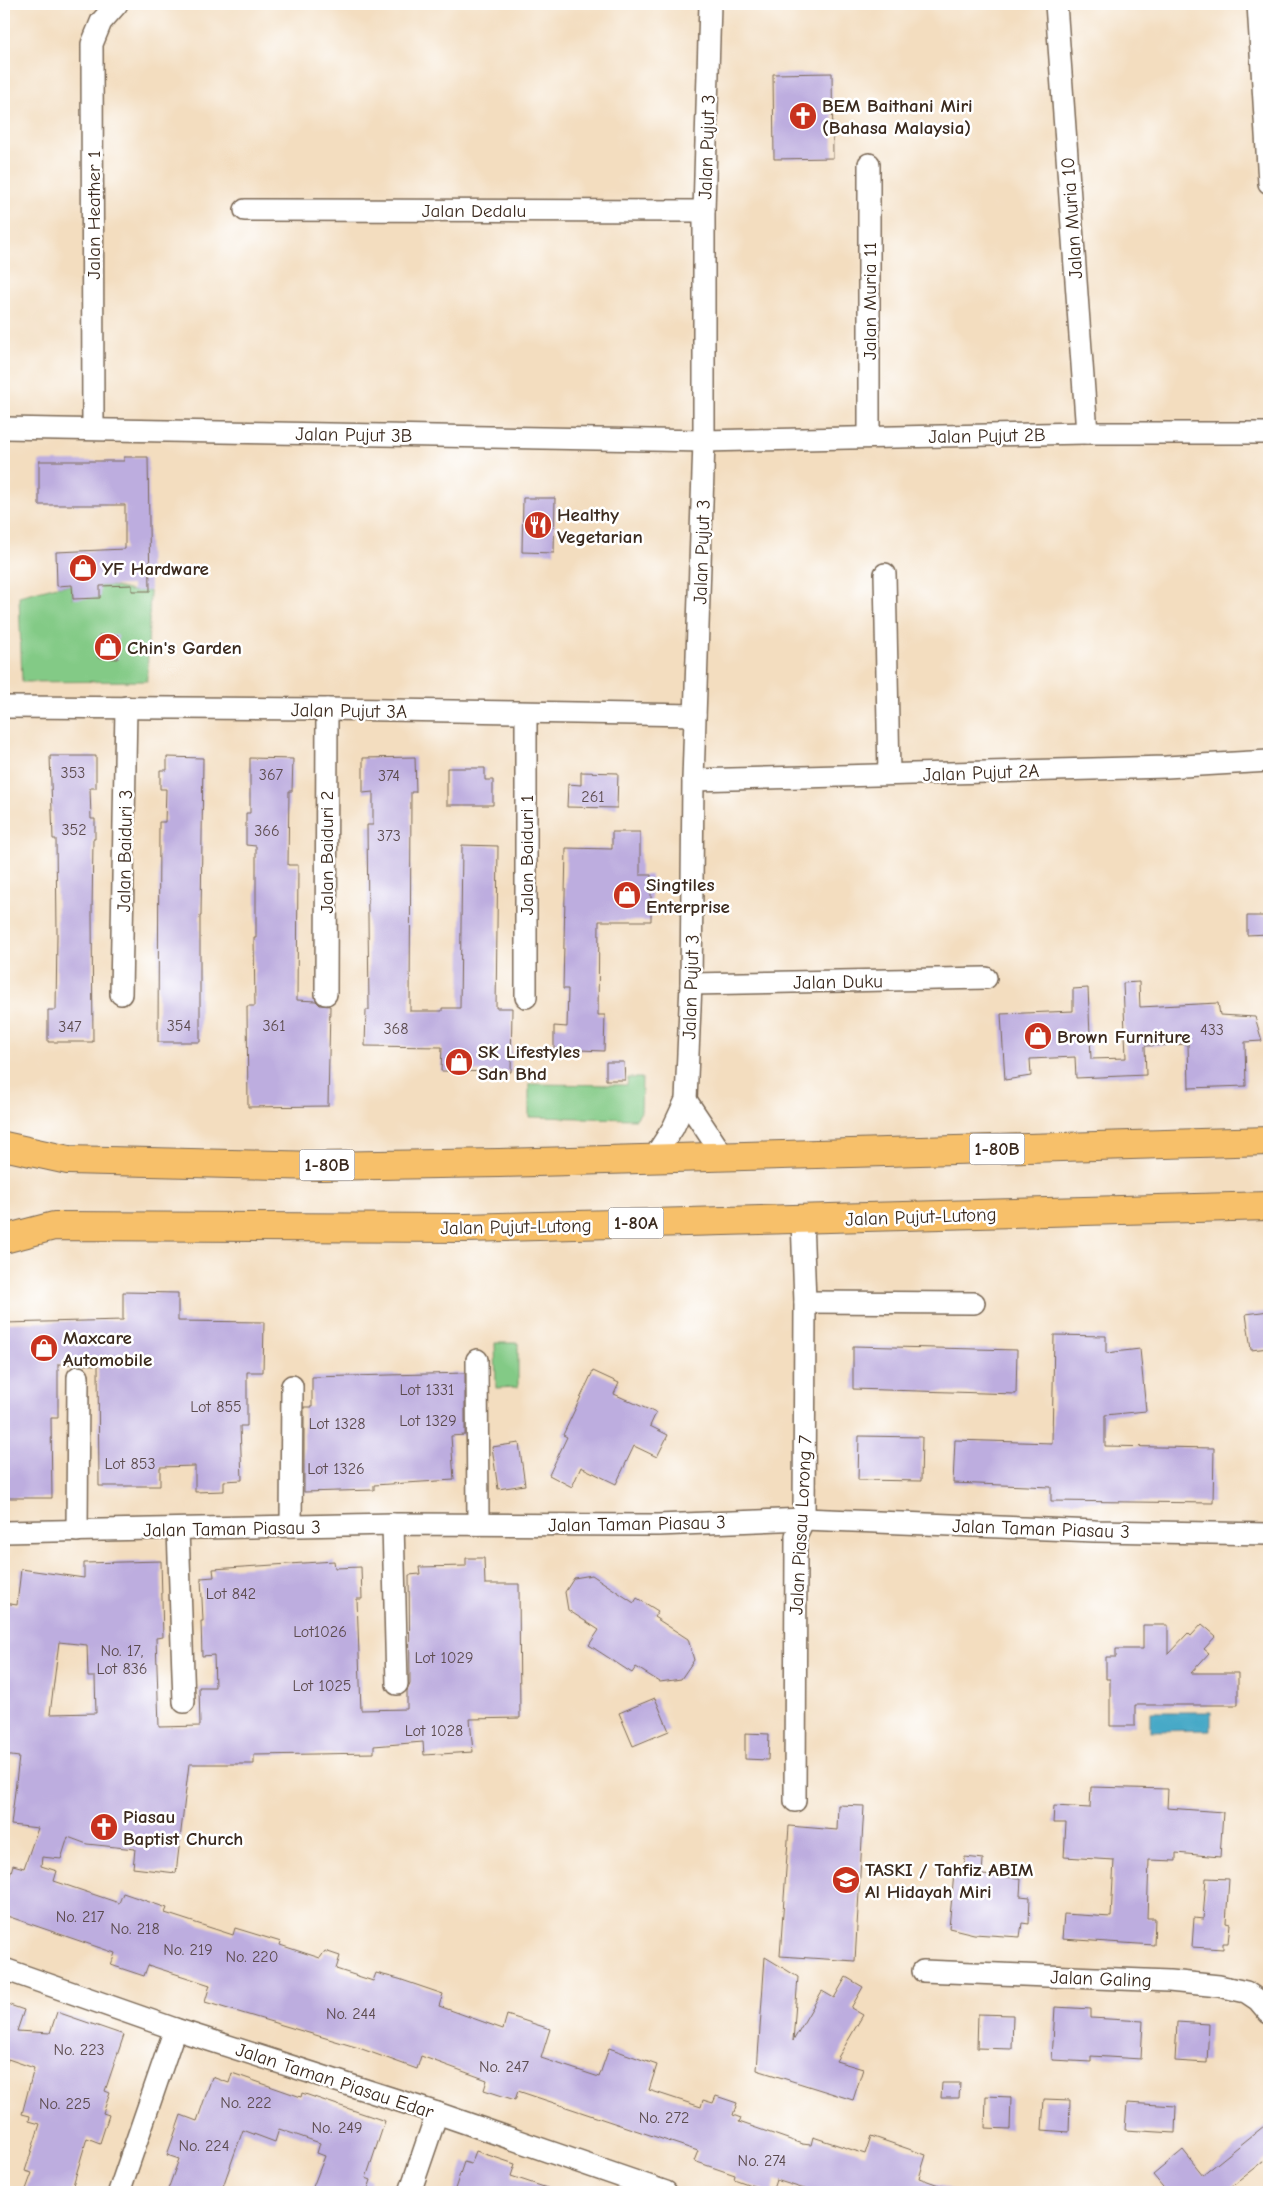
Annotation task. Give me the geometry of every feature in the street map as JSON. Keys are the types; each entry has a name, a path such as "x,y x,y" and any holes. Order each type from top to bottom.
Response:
{"highway":[{"name":"1-80B","path":"4,1146 68,1160 281,1165 490,1163 1269,1141"},
{"name":"Jalan Pujut-Lutong","path":"4,1239 54,1226 466,1228 1269,1206"}],"street":[{"name":"Jalan Pujut 3","path":"653,1159 673,1128 686,1100 691,984 693,780 704,440 704,211 710,4"},
{"name":"Jalan Muria 10","path":"1056,4 1087,432"},
{"path":"1258,4 1266,66 1269,183"},
{"name":"Jalan Heather 1","path":"93,430 92,44 101,22 113,5"},
{"name":"Jalan Muria 11","path":"869,164 869,437"},
{"name":"Jalan Dedalu","path":"245,210 704,211"},
{"name":"Jalan Pujut 3B","path":"4,428 704,440"},
{"name":"Jalan Pujut 2B","path":"704,440 1087,432 1269,433"},
{"path":"885,574 889,774"},
{"name":"Jalan Pujut 3A","path":"4,707 327,709 695,715"},
{"name":"Jalan Baiduri 3","path":"121,994 126,707"},
{"name":"Jalan Baiduri 2","path":"326,994 327,709"},
{"name":"Jalan Baiduri 1","path":"526,713 526,998"},
{"name":"Jalan Pujut 2A","path":"693,780 1166,767 1269,761"},
{"name":"Jalan Duku","path":"691,984 986,978"},
{"path":"686,1100 724,1157"},
{"name":"Jalan Piasau Lorong 7","path":"795,1801 796,1536 804,1519 805,1302 802,1219"},
{"path":"805,1302 974,1303"},
{"path":"477,1360 478,1524"},
{"path":"77,1531 78,1377"},
{"path":"291,1526 292,1386"},
{"name":"Jalan Taman Piasau 3","path":"4,1532 393,1524 658,1525 804,1519 1095,1531 1269,1534"},
{"path":"393,1524 397,1684"},
{"path":"178,1529 184,1702"},
{"name":"Jalan Taman Piasau Edar","path":"4,1969 175,2029 437,2113 666,2192"},
{"name":"Jalan Galing","path":"923,1971 1168,1981 1219,1986 1246,1992 1258,2000 1269,2013"},
{"path":"119,2192 175,2029"},
{"path":"410,2192 437,2113"}],"green space":[{"path":"72,585 73,599 100,586 111,586 132,591 150,591 147,681 22,682 19,596 57,586"},
{"path":"628,1078 642,1078 641,1112 636,1119 529,1117 529,1084 627,1085"},
{"path":"495,1343 518,1343 518,1387 496,1388"}],"water":[{"path":"1150,1712 1211,1712 1211,1730 1150,1731"}],"building":[{"name":"BEM Baithani Miri (Bahasa Malaysia)","path":"832,73 833,158 774,159 773,74"},
{"path":"124,457 148,457 150,591 132,591 132,585 100,586 100,598 73,599 72,585 57,586 56,552 125,549 125,505 39,505 39,461 124,461"},
{"name":"Healthy Vegetarian","path":"523,498 555,498 554,553 522,552"},
{"name":"Chin's Garden","path":"99,635 118,635 118,659 98,658"},
{"path":"50,756 96,756 96,788 90,788 91,819 95,819 92,914 93,1042 48,1042 48,1010 56,1010 57,934 56,839 53,839"},
{"path":"167,757 203,758 200,1042 158,1042 159,822 165,822 166,789 160,789 160,770 167,770"},
{"path":"415,757 416,792 411,792 410,1011 442,1011 442,1008 460,1008 462,845 498,846 496,1008 512,1008 511,1072 441,1071 442,1047 365,1046 366,1010 369,1010 367,825 373,825 373,792 363,793 363,758"},
{"path":"250,758 293,759 292,791 289,791 288,865 298,865 297,1000 316,1001 320,1005 330,1006 328,1106 248,1107 247,1006 255,1006 254,938 256,938 256,846 246,845 246,813 250,813"},
{"path":"447,768 485,768 485,780 493,780 493,805 447,805"},
{"path":"581,772 618,773 617,808 567,807 568,784 581,785"},
{"path":"612,832 640,832 640,875 651,875 651,921 599,921 598,1015 605,1015 604,1051 554,1049 554,1026 567,1027 568,989 563,989 566,848 612,849"},
{"path":"1247,916 1269,916 1269,934 1247,935"},
{"path":"1139,982 1140,1007 1218,1003 1220,1015 1255,1017 1262,1041 1245,1042 1246,1086 1189,1088 1188,1044 1145,1046 1146,1075 1076,1078 1075,1057 1030,1059 1031,1076 1005,1080 1001,1014 1073,1011 1073,989 1088,988 1091,1059 1126,1058 1123,983"},
{"path":"606,1062 624,1062 625,1080 606,1080"},
{"path":"123,1292 178,1293 178,1321 264,1322 263,1372 247,1372 247,1426 240,1426 242,1480 224,1481 224,1491 195,1492 195,1466 160,1467 160,1486 99,1486 98,1365 58,1364 58,1418 51,1418 52,1498 4,1498 4,1323 123,1320"},
{"path":"1269,1311 1269,1348 1251,1350 1246,1314"},
{"path":"1054,1335 1106,1336 1106,1353 1140,1349 1146,1411 1105,1415 1105,1446 1214,1448 1213,1503 1051,1501 1051,1487 953,1483 955,1440 1052,1443"},
{"path":"853,1346 1017,1350 1016,1394 853,1389"},
{"path":"593,1371 619,1383 614,1394 656,1413 650,1426 668,1435 657,1457 634,1446 616,1484 581,1467 572,1487 549,1475 567,1437 563,1435"},
{"path":"465,1373 465,1435 451,1436 454,1480 374,1485 374,1490 304,1492 304,1407 312,1407 312,1377"},
{"path":"859,1436 922,1437 921,1481 858,1480"},
{"path":"519,1443 525,1485 498,1489 492,1447"},
{"path":"466,1558 484,1558 485,1584 519,1584 520,1718 470,1719 473,1752 424,1755 423,1742 374,1746 374,1753 254,1755 254,1764 189,1764 176,1873 133,1868 135,1849 87,1844 68,1837 61,1859 42,1857 41,1866 57,1871 54,1881 119,1903 123,1893 167,1908 165,1913 233,1935 235,1928 281,1942 280,1945 320,1958 325,1951 340,1956 336,1969 373,1981 376,1973 443,1994 439,2006 503,2029 507,2015 550,2029 541,2058 599,2077 609,2048 657,2065 649,2090 701,2107 703,2100 713,2103 716,2096 737,2103 733,2115 741,2118 739,2122 802,2144 811,2145 813,2137 865,2154 871,2136 926,2155 919,2178 953,2190 953,2192 814,2192 776,2180 772,2192 770,2192 734,2179 735,2175 694,2161 698,2151 518,2091 515,2100 484,2090 487,2080 421,2056 417,2069 359,2048 205,2002 210,1985 148,1965 144,1976 111,1965 115,1953 4,1915 4,1895 13,1865 24,1868 38,1828 11,1825 19,1757 4,1755 4,1603 17,1605 21,1569 84,1578 84,1563 161,1561 163,1637 156,1638 159,1727 200,1726 199,1687 215,1687 214,1655 202,1656 201,1621 203,1621 201,1578 214,1577 213,1569 334,1561 335,1568 361,1567 362,1599 357,1599 361,1710 407,1709 407,1691 410,1684 409,1575 420,1574 419,1567 466,1566","holes":["59,1642 87,1645 88,1677 95,1677 96,1713 50,1714"]},
{"path":"592,1575 634,1603 637,1598 658,1611 654,1617 688,1639 694,1660 681,1679 660,1682 636,1667 632,1673 589,1645 599,1630 568,1610 565,1592 574,1578"},
{"path":"1202,1624 1216,1636 1204,1649 1209,1653 1191,1673 1238,1673 1238,1705 1135,1705 1135,1726 1110,1726 1110,1679 1106,1679 1106,1657 1116,1657 1116,1649 1143,1649 1143,1625 1168,1625 1168,1654 1188,1633 1191,1636"},
{"path":"655,1698 669,1731 633,1746 619,1713"},
{"path":"745,1733 769,1734 768,1760 745,1759"},
{"path":"1091,1787 1168,1789 1167,1808 1223,1812 1220,1857 1176,1853 1176,1861 1149,1860 1147,1918 1155,1918 1154,1945 1062,1939 1064,1914 1111,1917 1114,1860 1064,1857 1066,1823 1053,1823 1054,1806 1090,1808"},
{"name":"TASKI / Tahfiz ABIM Al Hidayah Miri","path":"838,1805 864,1806 855,1961 780,1956 789,1826 837,1830"},
{"path":"965,1857 983,1859 982,1875 1021,1878 1020,1896 1030,1897 1029,1924 1022,1923 1020,1937 974,1934 949,1928 954,1873 964,1874"},
{"path":"1206,1878 1229,1879 1226,1923 1230,1924 1228,1943 1223,1943 1223,1949 1192,1947 1194,1918 1203,1919"},
{"path":"765,1957 798,1977 793,2041 822,1991 834,1998 846,1977 863,1987 851,2008 863,2015 836,2061 863,2069 853,2100 757,2070"},
{"path":"4,2003 24,2010 17,2031 50,2033 57,2012 124,2035 105,2091 110,2093 103,2113 109,2115 100,2143 87,2138 71,2192 25,2192 32,2173 25,2171 40,2124 29,2121 30,2116 22,2114 34,2068 8,2059 7,2062 4,2062"},
{"path":"1055,2007 1091,2009 1091,2018 1143,2021 1141,2059 1091,2056 1091,2062 1052,2060"},
{"path":"978,2014 1013,2015 1012,2049 977,2048"},
{"path":"1177,2022 1209,2024 1207,2063 1175,2061"},
{"path":"232,2073 301,2097 302,2093 385,2121 366,2178 371,2180 367,2192 311,2192 325,2156 317,2153 320,2143 279,2129 275,2142 243,2130 221,2192 167,2192 179,2159 167,2155 181,2115 197,2121 212,2077 229,2083"},
{"path":"942,2083 960,2083 959,2098 941,2098"},
{"path":"986,2096 1011,2097 1010,2129 985,2128"},
{"path":"1044,2099 1070,2100 1069,2132 1042,2130"},
{"path":"1127,2103 1176,2106 1175,2133 1125,2130"},
{"path":"1269,2122 1269,2157 1225,2192 1167,2192 1153,2175 1183,2150 1203,2175"},
{"path":"476,2151 515,2164 511,2176 550,2189 550,2192 454,2192 464,2162 471,2164"}],"place":[{"name":"BEM Baithani Miri (Bahasa Malaysia)","path":"803,116"},
{"name":"Healthy Vegetarian","path":"538,525"},
{"name":"YF Hardware","path":"83,568"},
{"name":"Chin's Garden","path":"108,647"},
{"name":"Singtiles Enterprise","path":"627,895"},
{"name":"Brown Furniture","path":"1038,1036"},
{"name":"SK Lifestyles Sdn Bhd","path":"459,1062"},
{"name":"Maxcare Automobile","path":"44,1348"},
{"name":"Piasau Baptist Church","path":"104,1827"},
{"name":"TASKI / Tahfiz ABIM Al Hidayah Miri","path":"846,1880"}]}
